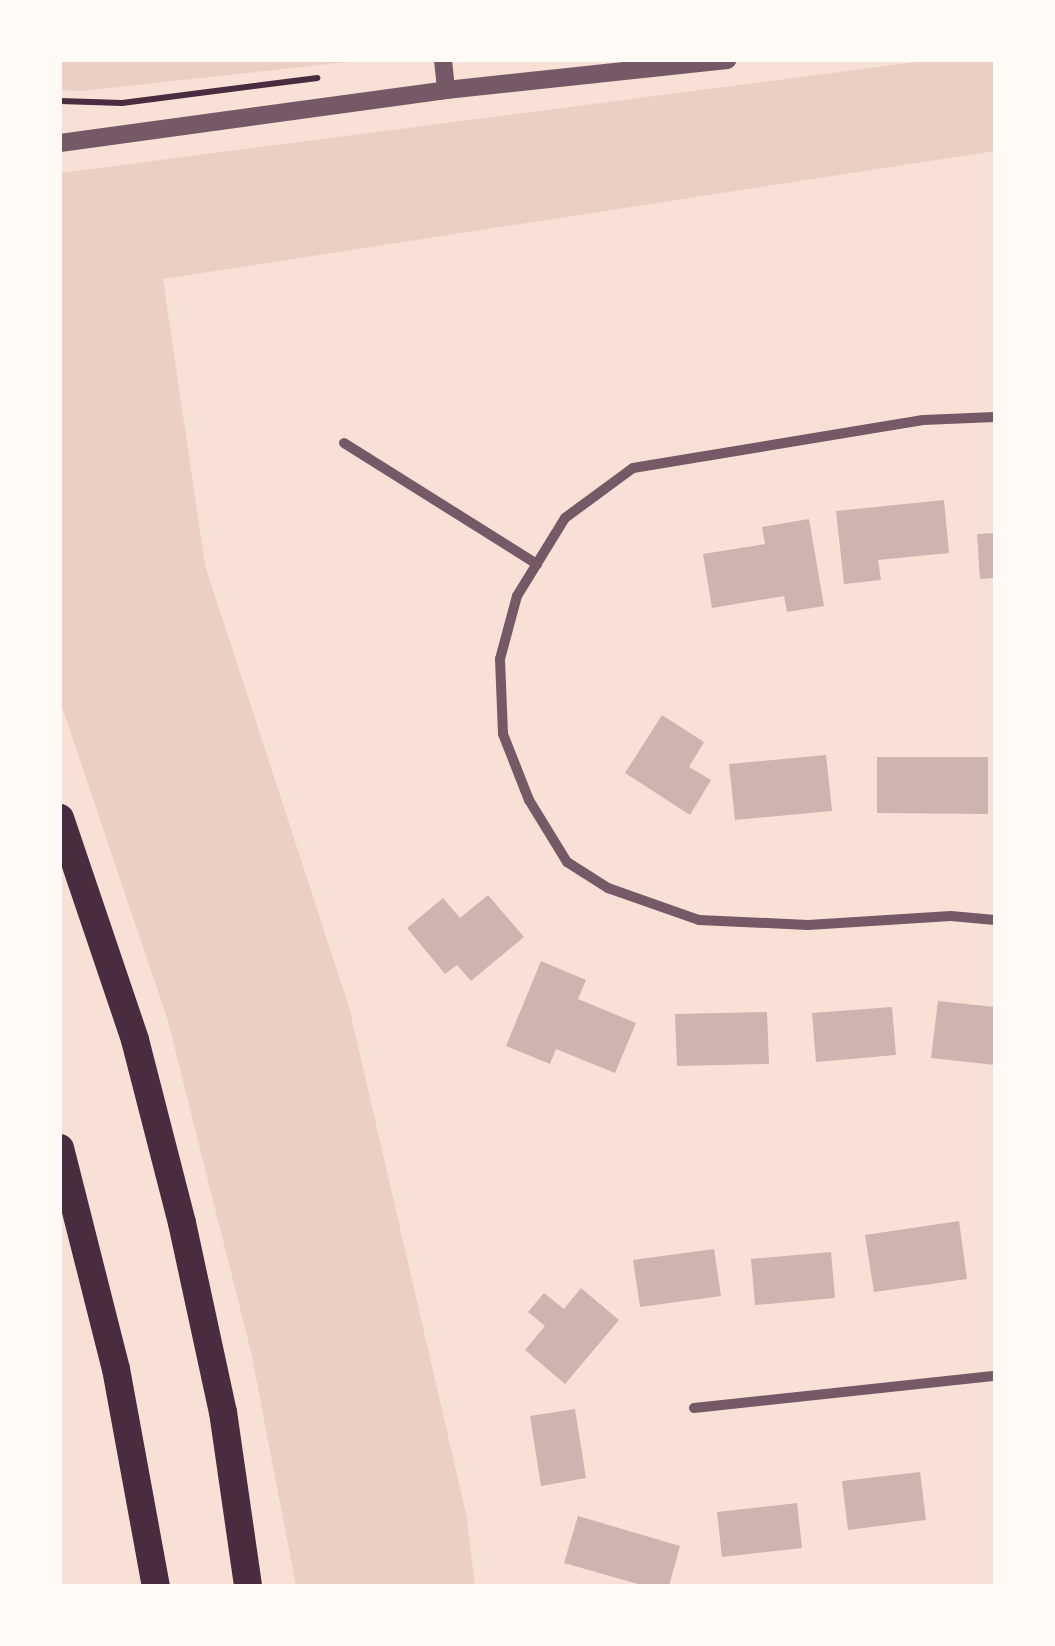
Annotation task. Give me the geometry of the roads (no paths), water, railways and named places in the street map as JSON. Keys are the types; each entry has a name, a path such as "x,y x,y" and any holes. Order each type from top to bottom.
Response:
{"highway":[{"path":"60,818 134,1040 182,1223 223,1412 248,1586"},
{"path":"60,1148 116,1369 156,1586"}],"street":[{"path":"443,60 446,90"},
{"path":"60,144 446,90 727,60"},
{"path":"995,416 923,420 633,468 565,518 517,596 500,659 503,734 529,800 566,862 608,888 699,920 808,925 951,916 995,920"},
{"path":"344,443 537,564"},
{"path":"694,1408 995,1376"}]}
